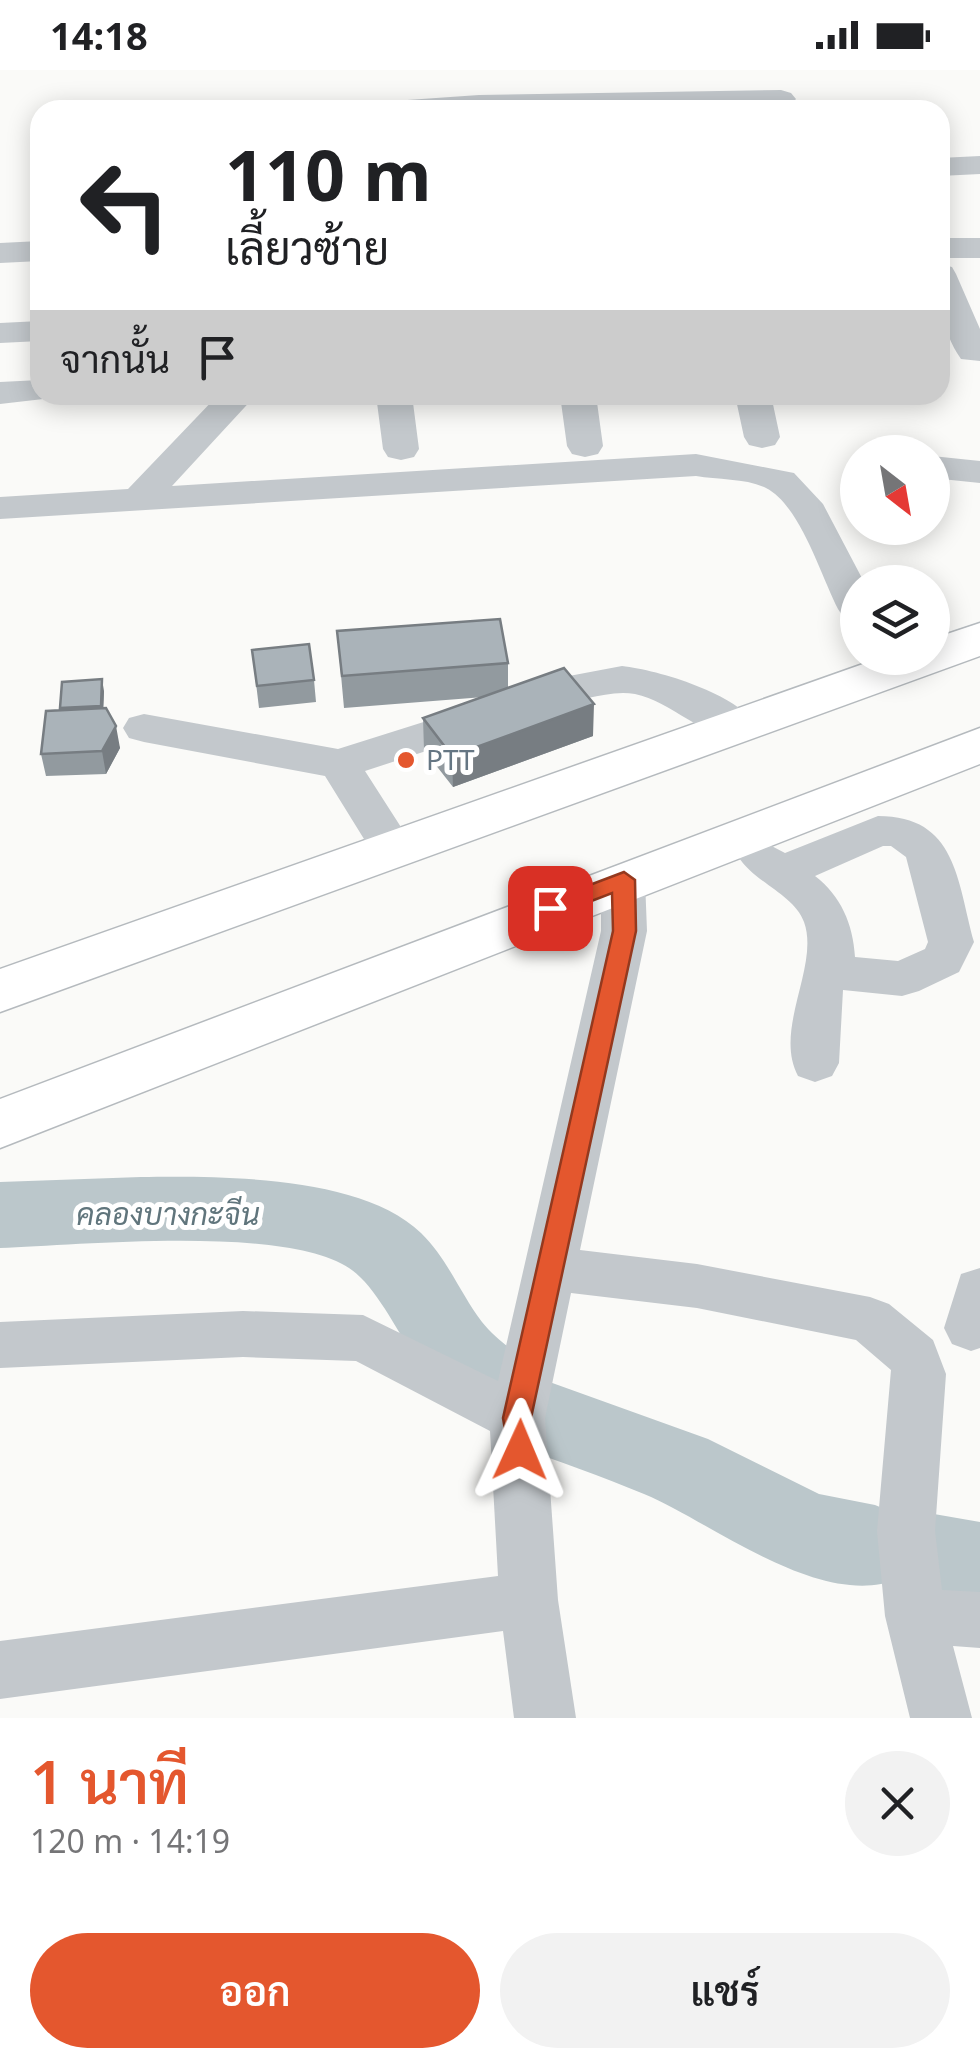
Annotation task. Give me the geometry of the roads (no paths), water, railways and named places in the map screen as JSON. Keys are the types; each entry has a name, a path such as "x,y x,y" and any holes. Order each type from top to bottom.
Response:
{"main road":[{"path":"950,647 980,638"},
{"path":"0,992 871,675"},
{"path":"0,1124 980,745"}],"street":[{"path":"470,70 478,100"},
{"path":"626,70 632,100"},
{"path":"708,70 717,100"},
{"path":"771,70 782,100"},
{"path":"950,166 980,165"},
{"path":"950,248 980,248"},
{"path":"0,253 30,252"},
{"path":"950,306 964,352"},
{"path":"0,333 30,332"},
{"path":"0,393 30,392"},
{"path":"137,501 228,405"},
{"path":"395,405 401,449"},
{"path":"579,405 585,446"},
{"path":"755,405 762,437"},
{"path":"0,508 696,465 782,482 810,512 840,580"},
{"path":"950,469 980,472"},
{"path":"144,728 339,764 583,686 622,679 645,682 682,696 737,727"},
{"path":"339,764 392,849"},
{"path":"782,872 878,831 900,832 926,848 952,942 944,960 902,979 826,971"},
{"path":"734,838 815,900 828,924 832,955 819,993 815,1063"},
{"path":"546,1718 529,1600 517,1418 624,931 624,880"},
{"path":"551,1269 697,1286 870,1320 914,1356 920,1374 906,1531 915,1616 941,1718"},
{"path":"0,1346 243,1334 363,1338 517,1418"},
{"path":"0,1670 529,1600"},
{"path":"915,1616 980,1620"}],"waterway":[{"name":"คลองบางกะจีน","path":"0,1215 250,1211 344,1228 378,1244 391,1255 454,1350 500,1390"},
{"name":"คลองบางกะจีน","path":"544,1418 677,1467 807,1533 875,1547"},
{"name":"คลองบางกะจีน","path":"934,1556 980,1564"}],"place":[{"name":"PTT","path":"406,760"}]}
